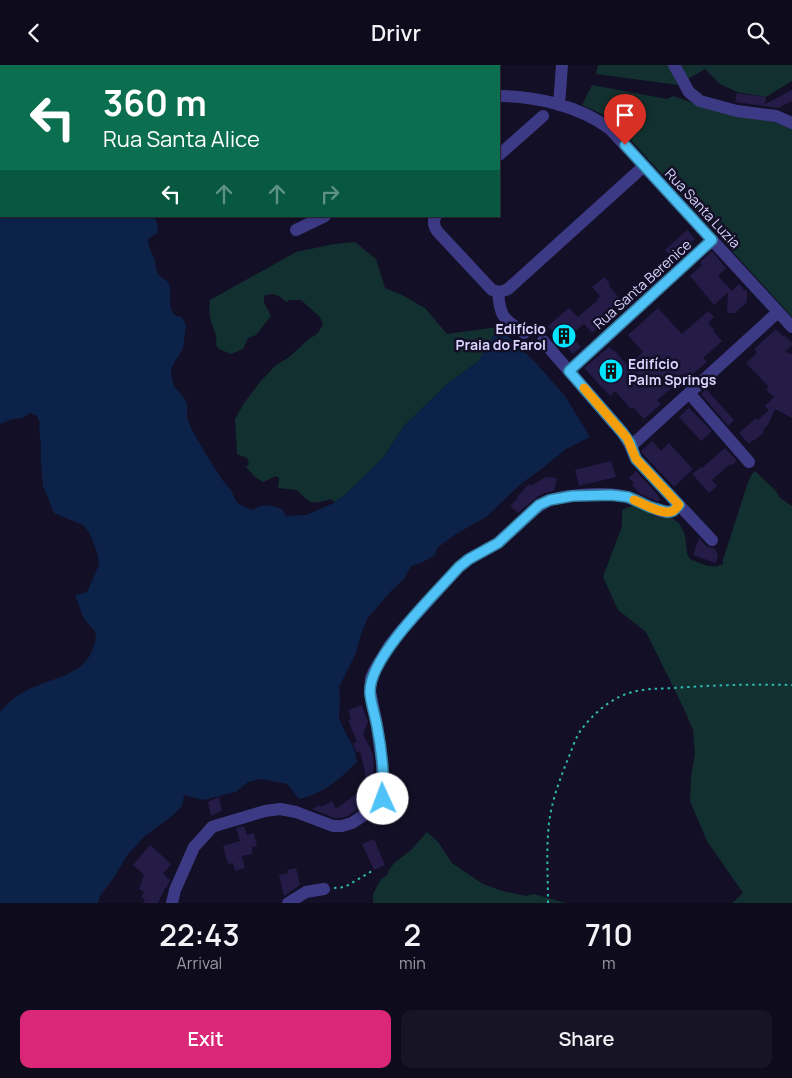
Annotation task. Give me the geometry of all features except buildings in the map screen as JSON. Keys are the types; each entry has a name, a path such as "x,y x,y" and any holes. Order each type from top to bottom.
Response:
{"street":[{"path":"559,105 562,65"},
{"path":"674,65 689,92 700,101 737,111 776,116 792,123"},
{"name":"Rua Santa Luzia","path":"500,96 529,97 586,114 616,135 792,327"},
{"path":"500,154 543,116"},
{"path":"436,217 434,227 437,231 492,290 498,293 508,289 644,166"},
{"path":"296,230 323,217"},
{"name":"Rua Santa Berenice","path":"569,371 712,240"},
{"path":"498,293 501,313 505,320 524,333"},
{"path":"631,446 778,312"},
{"path":"543,341 627,438 636,459 712,540"},
{"path":"689,393 749,462"},
{"path":"172,903 175,889 194,847 212,827 265,811 280,809 296,812 333,826 342,826 352,823 379,805 383,795 382,763 370,696 372,678 382,658 401,631 464,563 498,543 539,505 550,500 580,496 611,495 628,497 667,512 673,511 679,505"},
{"path":"288,903 306,892 324,889"}],"path":[{"path":"548,903 547,850 549,821 553,802 564,767 581,730 608,703 621,696 644,689 792,685"},
{"path":"324,889 344,887 372,871"}],"green space":[{"path":"598,65 668,65 678,85 596,74"},
{"path":"679,65 792,65 792,81 766,97 737,92 720,84 705,69 688,79"},
{"path":"592,85 667,99 673,96 724,113 771,121 792,129 792,317 618,126 604,115 582,105"},
{"path":"355,242 376,259 385,288 425,308 447,334 498,327 479,361 447,384 404,426 384,457 346,494 335,502 331,499 312,502 297,490 278,488 279,478 276,476 263,482 255,477 246,467 249,464 247,458 237,454 235,419 244,403 276,365 288,358 317,334 323,325 320,317 301,300 289,300 286,302 276,295 264,296 264,302 271,316 256,335 248,338 243,349 231,354 219,349 216,345 216,335 210,316 210,300 296,252 334,244"},
{"path":"755,471 776,491 780,498 792,506 792,903 732,903 743,893 707,841 690,801 691,776 695,754 693,730 646,632 618,610 603,577 622,526 622,510 634,505 667,515 679,523 685,535 687,553 690,559 710,566 723,564 748,482"},
{"path":"427,832 438,842 452,863 483,884 502,891 526,896 534,894 566,903 373,903 373,894 381,879 387,875 394,863 411,850"}],"water":[{"path":"0,217 155,217 158,227 157,233 148,239 149,246 157,272 169,284 170,303 173,313 176,316 182,317 186,325 183,349 171,369 174,386 185,399 187,418 192,430 239,504 252,510 260,506 273,506 282,509 286,516 306,515 334,503 346,494 384,457 404,426 447,384 479,361 498,327 536,363 565,396 590,437 566,449 523,482 486,517 456,534 437,548 435,555 411,566 404,579 367,619 356,653 339,687 339,718 354,748 357,762 338,780 316,794 299,799 287,784 261,779 248,782 236,792 203,800 184,795 182,806 145,836 128,854 100,896 98,903 0,903 0,712 20,694 77,669 89,657 96,636 85,620 75,595 87,592 99,565 92,539 83,525 54,513 43,486 40,423 37,416 30,413 22,418 12,419 0,424"}],"slow traffic":[{"path":"584,388 627,438 636,459 679,505 673,511 667,512 634,500"}],"place":[{"name":"Edifício Praia do Farol","path":"564,336"},
{"name":"Edifício Palm Springs","path":"611,371"}],"route":[{"path":"383,799 380,742 370,696 370,685 374,671 401,631 459,567 469,559 498,543 539,505 550,500 572,496 617,495 628,497 667,512 673,511 679,505 636,459 627,438 569,371 712,240 625,145"}]}
